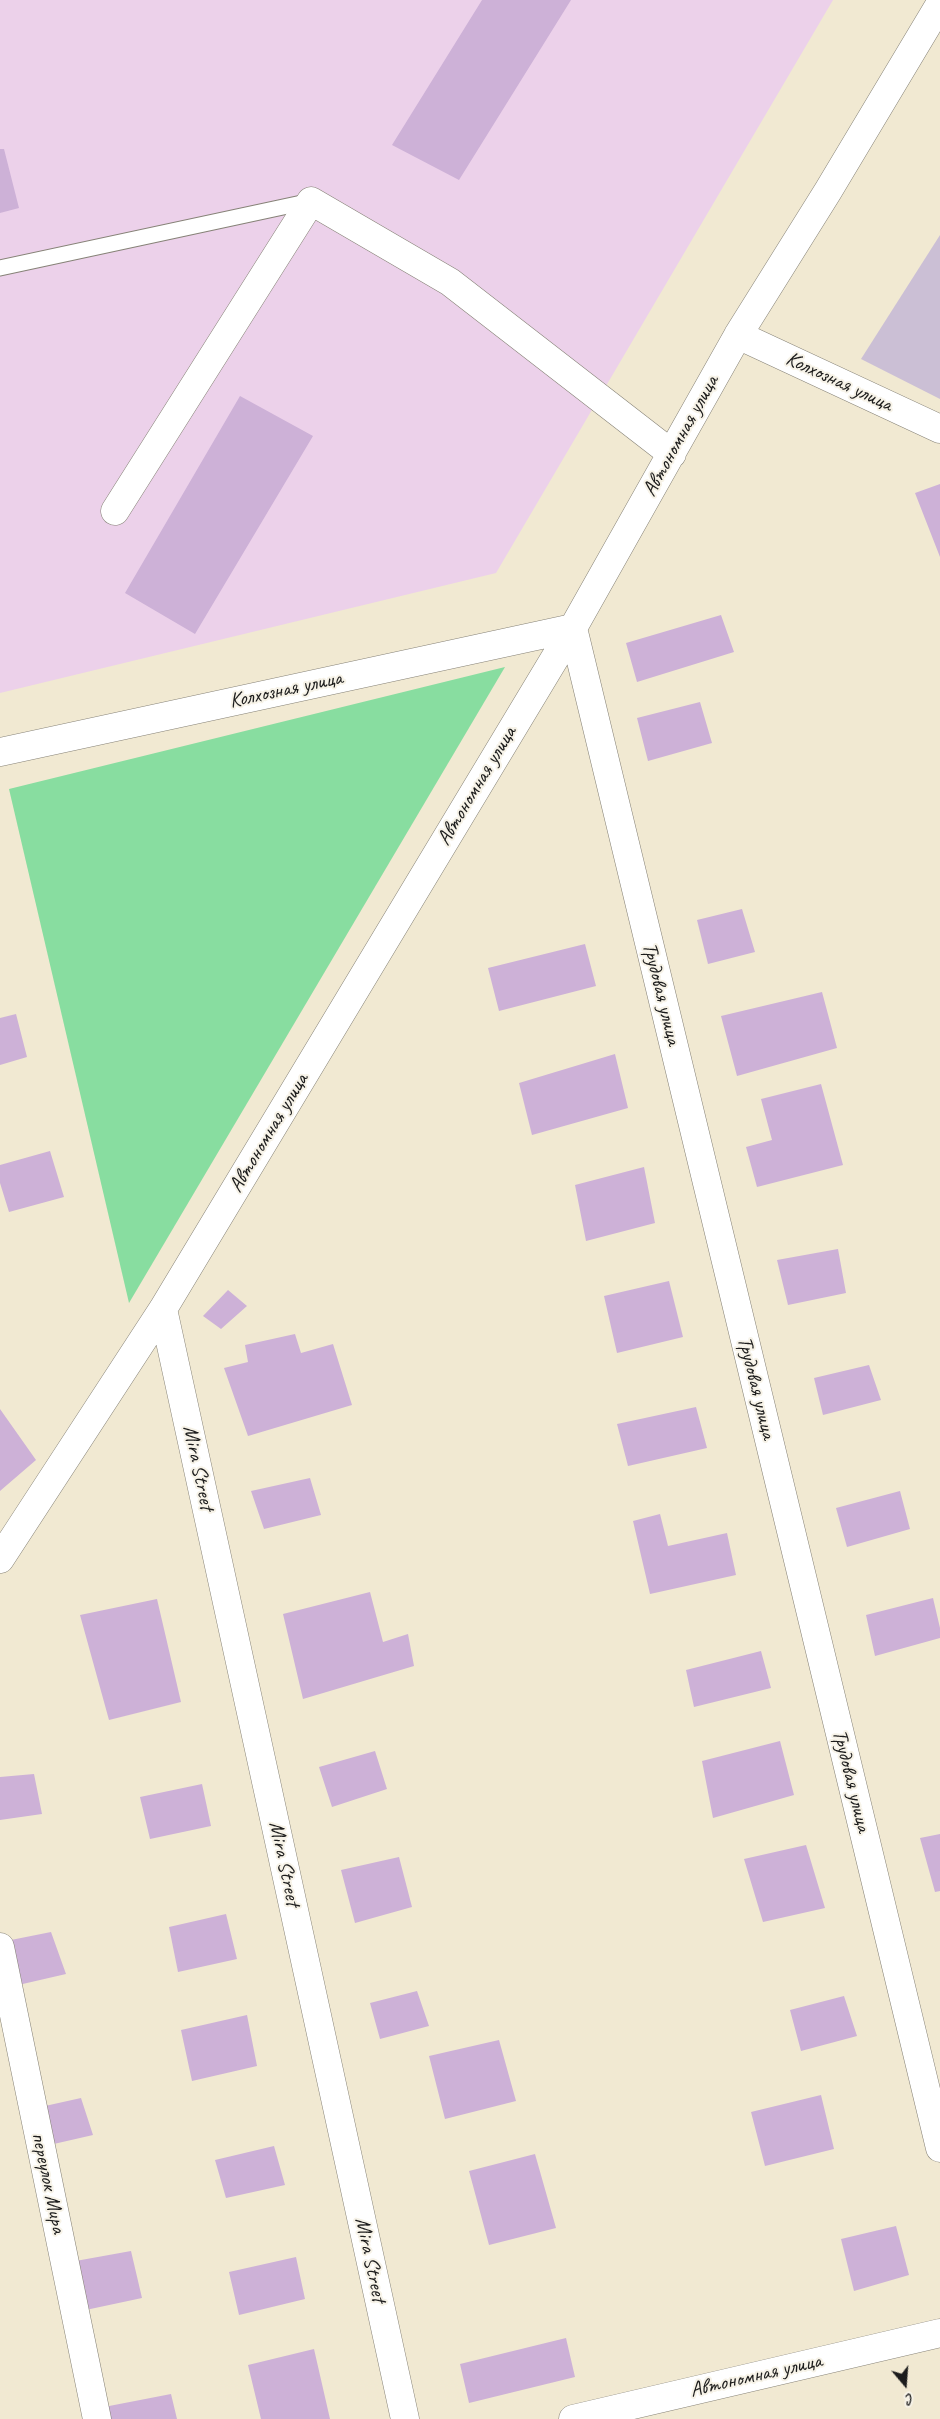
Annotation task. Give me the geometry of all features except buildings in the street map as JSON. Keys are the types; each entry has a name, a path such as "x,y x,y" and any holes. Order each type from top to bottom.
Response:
{"street":[{"name":"Автономная улица","path":"0,1559 163,1309 573,628 738,335 828,192 940,4"},
{"path":"115,511 311,200 450,282 672,454"},
{"name":"Колхозная улица","path":"738,335 940,429"},
{"name":"Колхозная улица","path":"0,752 573,628"},
{"name":"Трудовая улица","path":"573,628 940,2148"},
{"name":"Mira Street","path":"163,1309 405,2419"},
{"name":"переулок Мира","path":"0,1947 97,2419"},
{"name":"Автономная улица","path":"573,2419 638,2411 940,2333"}],"lane":[{"path":"0,268 311,200"}],"shaded area":[{"path":"0,0 833,0 496,573 0,693"},
{"path":"940,235 940,399 861,359"}],"green space":[{"path":"505,667 129,1303 9,789"}]}
